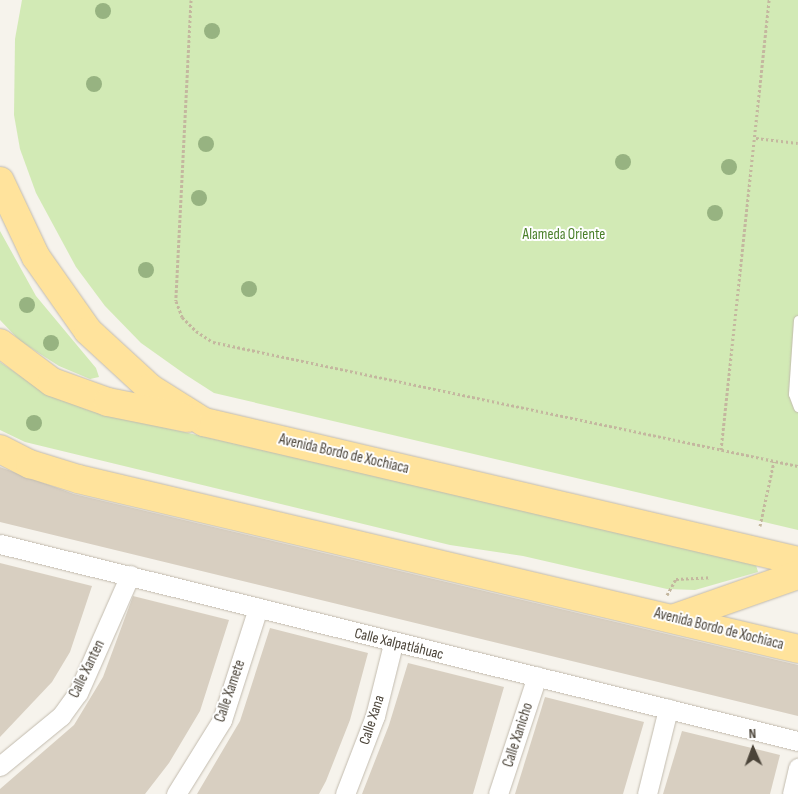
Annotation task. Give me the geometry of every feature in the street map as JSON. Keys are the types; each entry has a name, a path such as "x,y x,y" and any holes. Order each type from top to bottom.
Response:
{"main road":[{"name":"Avenida Bordo de Xochiaca","path":"0,180 36,257 88,331 150,388 204,422 798,561"},
{"path":"0,343 61,386 108,402 204,422"},
{"name":"Avenida Bordo de Xochiaca","path":"0,449 30,464 78,479 675,618 798,649"},
{"path":"675,618 798,575"}],"street":[{"name":"Calle Xalpatláhuac","path":"0,544 130,575 393,644 538,676 798,741"},
{"name":"Calle Xanten","path":"0,766 61,716 78,693 130,575"},
{"name":"Calle Xamete","path":"176,794 222,720 258,608"},
{"name":"Calle Xana","path":"345,794 375,716 393,644"},
{"name":"Calle Xanicho","path":"498,794 538,676"},
{"path":"647,794 668,709"},
{"path":"792,794 798,768"}],"lane":[{"path":"798,320 793,394 798,407"}],"path":[{"path":"191,0 176,301 182,317 196,331 213,342 798,466"},
{"path":"721,450 756,138 768,0"},
{"path":"756,138 798,143"}],"green space":[{"name":"Alameda Oriente","path":"22,0 798,0 798,530 214,393 186,375 141,343 105,306 76,267 36,193 20,149 14,115 15,39"},
{"path":"0,231 36,296 96,368 99,377 90,379 59,366 20,341 0,320"},
{"path":"0,362 43,391 88,410 750,562 756,565 758,572 695,590 667,589 523,556 450,545 25,442 0,430"}],"building":[{"path":"0,467 74,494 798,665 798,716 0,522"},
{"path":"0,563 92,586 70,652 52,682 0,737"},
{"path":"133,596 229,620 200,711 169,763 145,794 0,794 0,789 74,725 103,677"},
{"path":"270,628 368,653 350,720 326,781 319,794 197,794 240,721"},
{"path":"408,663 504,687 473,794 362,794 389,725"},
{"path":"545,697 644,722 623,794 515,794"},
{"path":"682,731 780,755 770,794 663,794"}]}
